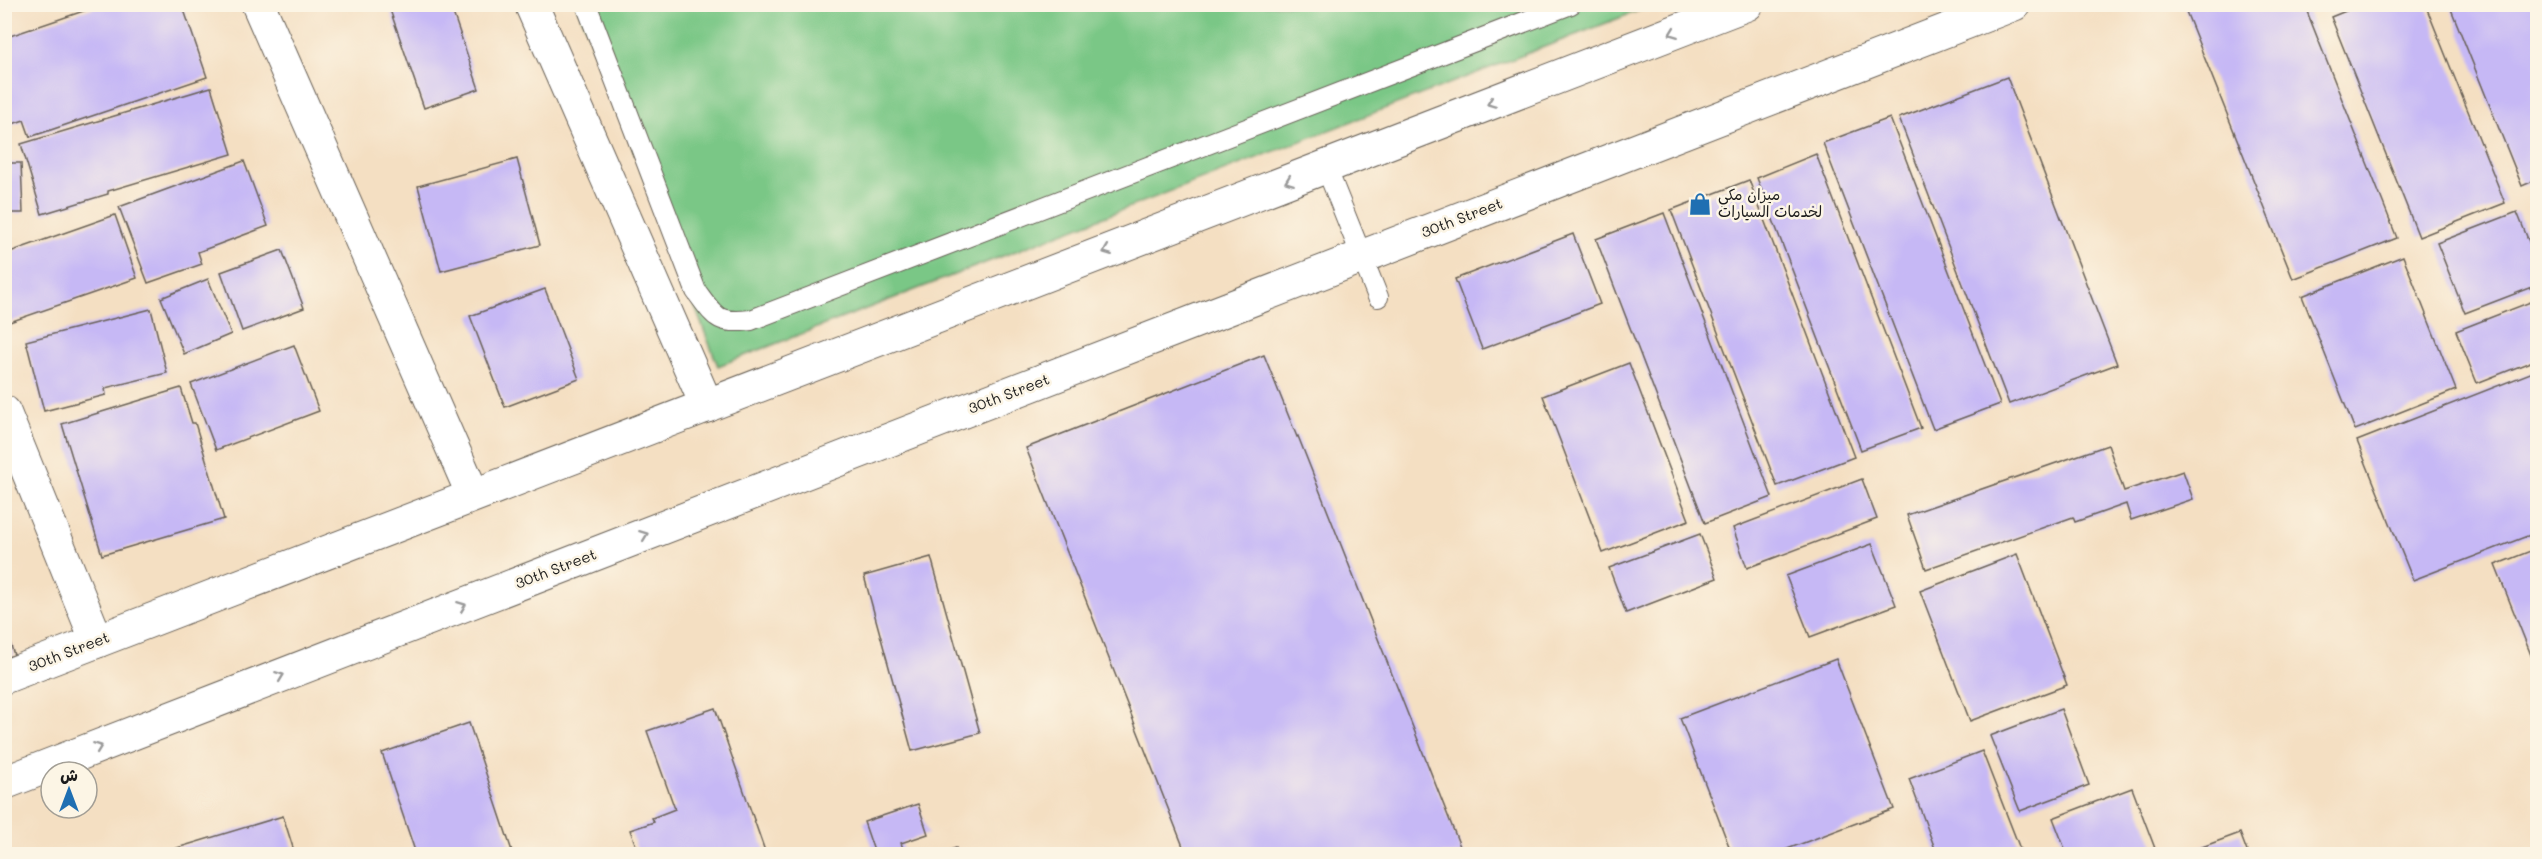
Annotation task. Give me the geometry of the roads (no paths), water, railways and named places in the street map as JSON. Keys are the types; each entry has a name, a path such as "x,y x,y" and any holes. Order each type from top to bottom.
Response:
{"street":[{"path":"258,4 473,495"},
{"path":"531,4 707,406"},
{"name":"30th Street","path":"4,677 1747,4"},
{"name":"30th Street","path":"4,783 2014,4"},
{"path":"4,412 97,641"}],"lane":[{"path":"586,4 696,291 715,316 729,322 751,320 1571,4"},
{"path":"1326,167 1378,297"}],"place":[{"name":"ميزان مكي لخدمات السيارات","path":"1700,204"}]}
